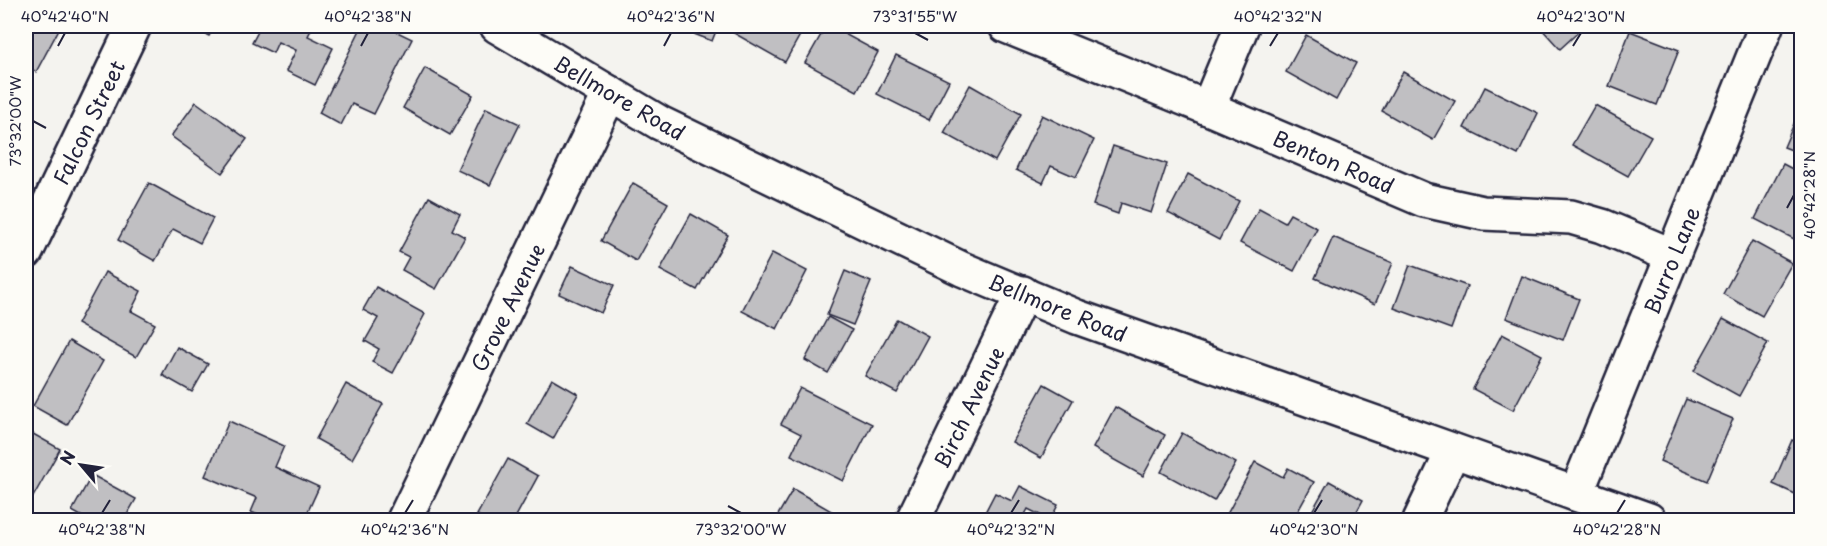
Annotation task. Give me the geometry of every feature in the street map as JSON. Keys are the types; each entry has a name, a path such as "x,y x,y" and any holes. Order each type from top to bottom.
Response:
{"street":[{"name":"Falcon Street","path":"26,252 134,26"},
{"name":"Bellmore Road","path":"497,26 660,123 962,269 1077,317 1649,520"},
{"name":"Benton Road","path":"1006,26 1208,108 1424,200 1483,213 1571,217 1602,226 1673,256"},
{"path":"1208,108 1242,26"},
{"name":"Burro Lane","path":"1576,494 1766,26"},
{"name":"Grove Avenue","path":"404,520 610,93"},
{"name":"Birch Avenue","path":"913,520 1023,293"},
{"path":"1420,520 1453,451"}],"building":[{"path":"26,26 53,26 59,29 36,72 26,66"},
{"path":"189,26 215,26 209,36"},
{"path":"261,26 313,26 308,36 333,48 315,85 286,71 296,50 278,42 273,53 252,43"},
{"path":"362,26 385,26 412,39 374,114 352,104 341,125 319,113"},
{"path":"686,26 718,26 712,41 684,30"},
{"path":"736,26 800,26 804,28 785,62 732,32"},
{"path":"826,26 878,52 857,91 805,63"},
{"path":"1539,26 1585,26 1560,49"},
{"path":"1630,31 1679,50 1657,105 1609,86"},
{"path":"1306,35 1356,63 1336,100 1286,72"},
{"path":"896,55 949,81 929,120 877,94"},
{"path":"425,68 473,95 450,135 403,108"},
{"path":"1403,72 1455,101 1433,140 1382,111"},
{"path":"970,85 1021,114 995,161 944,133"},
{"path":"1485,87 1538,113 1518,155 1464,128"},
{"path":"196,102 247,139 222,173 171,136"},
{"path":"1595,105 1651,136 1628,176 1572,145"},
{"path":"1802,105 1802,154 1784,147"},
{"path":"486,108 520,124 490,185 457,170"},
{"path":"1042,115 1094,140 1076,177 1051,166 1043,183 1016,170"},
{"path":"1113,146 1167,164 1151,213 1121,203 1118,214 1093,205"},
{"path":"1783,164 1802,174 1802,228 1796,240 1755,219"},
{"path":"1188,174 1239,201 1219,240 1168,213"},
{"path":"149,183 213,218 200,243 173,229 155,261 118,240"},
{"path":"633,183 668,203 636,261 601,241"},
{"path":"429,197 460,214 452,230 465,237 436,289 402,270 409,257 399,252"},
{"path":"1259,208 1285,222 1290,214 1317,228 1294,271 1240,243"},
{"path":"691,214 728,235 697,290 660,270"},
{"path":"1333,237 1393,263 1375,304 1315,278"},
{"path":"1752,241 1792,263 1762,316 1723,294"},
{"path":"772,253 807,271 777,329 742,311"},
{"path":"1410,265 1467,286 1451,329 1394,308"},
{"path":"572,266 614,285 601,313 559,294"},
{"path":"845,271 871,282 853,325 827,315"},
{"path":"105,272 141,291 131,311 155,324 136,357 77,324"},
{"path":"1522,276 1579,299 1563,340 1506,318"},
{"path":"376,287 425,314 393,373 372,362 379,349 365,341 378,318 363,310"},
{"path":"828,317 852,330 828,373 805,360"},
{"path":"897,319 928,336 897,393 865,376"},
{"path":"1723,319 1768,343 1739,396 1694,371"},
{"path":"1502,334 1542,355 1513,410 1473,389"},
{"path":"69,341 103,361 67,425 33,406"},
{"path":"177,347 208,364 192,392 162,375"},
{"path":"552,379 578,394 553,439 527,424"},
{"path":"346,384 383,404 352,459 316,439"},
{"path":"1044,384 1073,400 1041,458 1012,442"},
{"path":"800,388 872,424 843,481 791,455 801,434 781,424"},
{"path":"1686,399 1733,419 1707,481 1660,461"},
{"path":"1115,407 1165,435 1143,476 1093,448"},
{"path":"229,421 284,446 275,467 319,487 304,520 271,520 251,512 257,498 205,476"},
{"path":"26,430 60,449 33,497 26,492"},
{"path":"1182,433 1236,463 1214,501 1161,472"},
{"path":"1792,440 1802,444 1802,497 1773,484"},
{"path":"508,459 538,476 514,520 486,520 477,515"},
{"path":"1255,462 1283,477 1288,468 1314,482 1293,520 1266,520 1259,517 1257,520 1225,518"},
{"path":"92,475 136,499 124,520 88,520 72,511"},
{"path":"1329,481 1363,500 1352,520 1307,520"},
{"path":"1020,486 1058,505 1050,520 1028,509 1022,520 981,520 995,493 1012,501"},
{"path":"793,489 840,516 838,520 775,520"}]}
